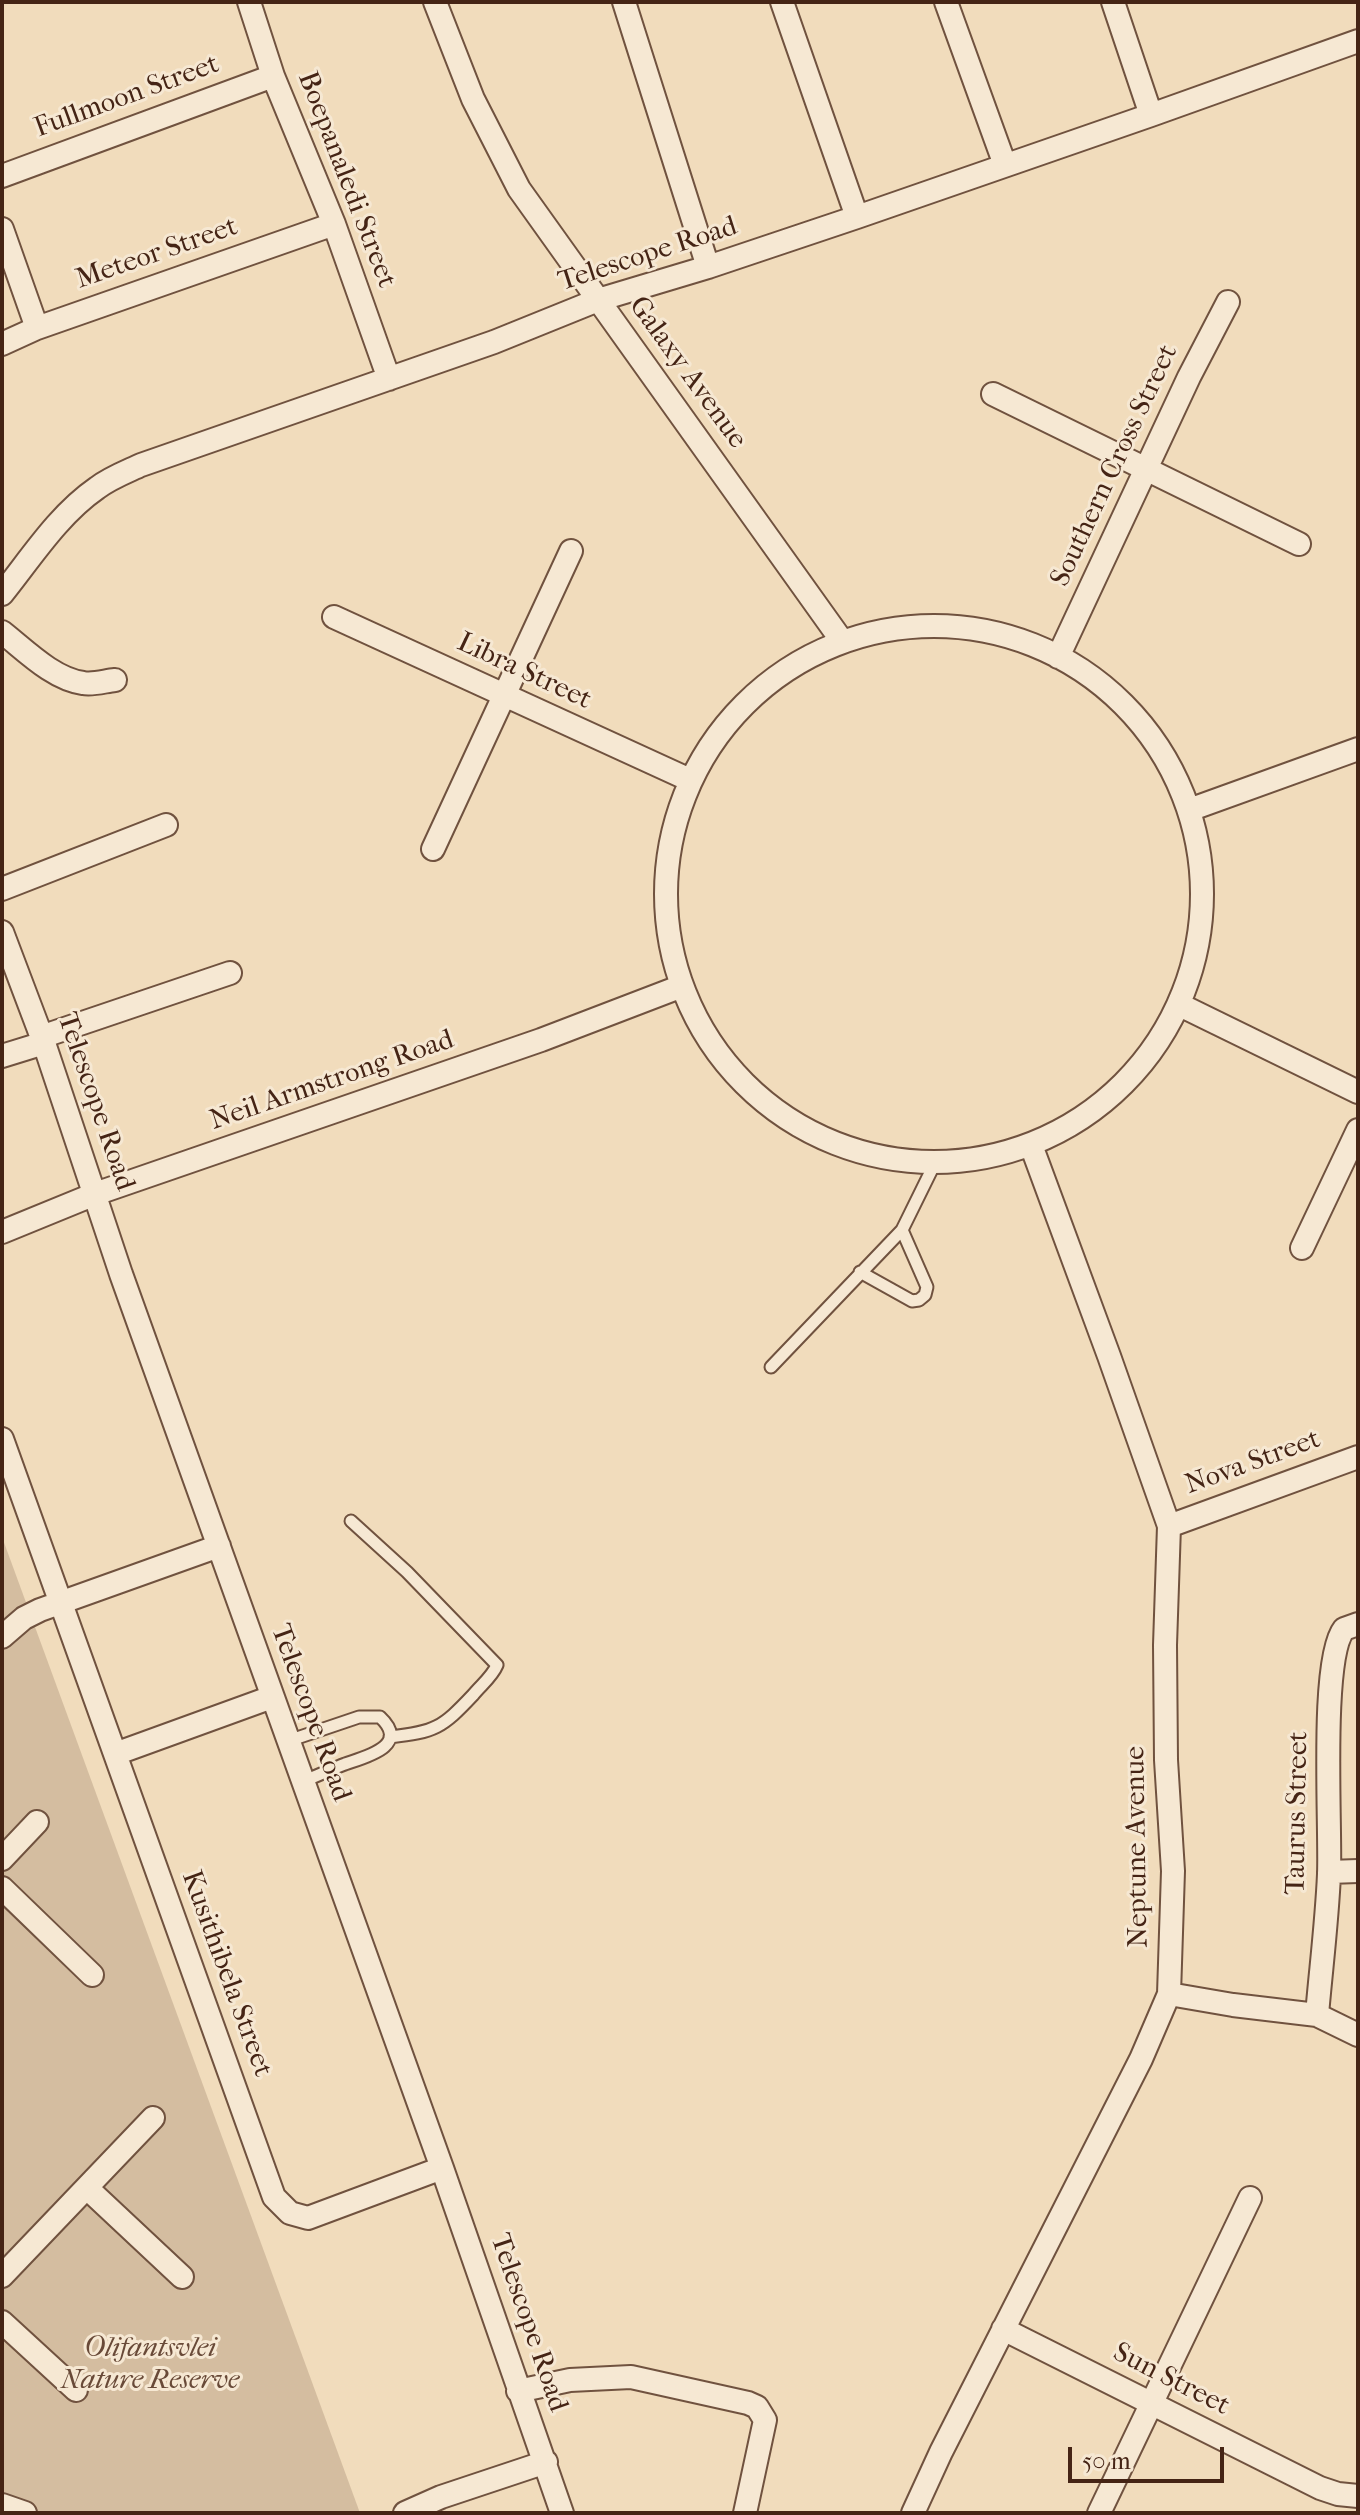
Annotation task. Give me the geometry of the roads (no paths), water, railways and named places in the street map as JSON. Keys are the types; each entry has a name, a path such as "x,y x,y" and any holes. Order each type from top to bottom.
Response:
{"street":[{"name":"Boepanaledi Street","path":"249,2 273,76 334,224 389,379"},
{"name":"Galaxy Avenue","path":"435,2 473,99 519,189 842,641"},
{"path":"624,2 708,267"},
{"path":"782,2 857,217"},
{"path":"946,2 1005,165"},
{"path":"1113,2 1151,115"},
{"name":"Telescope Road","path":"2,594 62,519 97,487 118,475 212,438 494,342 598,300 857,217 1358,41"},
{"name":"Fullmoon Street","path":"2,176 273,76"},
{"name":"Meteor Street","path":"2,344 37,328 334,224"},
{"path":"2,229 37,328"},
{"name":"Southern Cross Street","path":"1058,657 1189,377 1228,302"},
{"path":"993,394 1299,544"},
{"path":"433,849 571,551"},
{"name":"Libra Street","path":"334,617 690,780"},
{"path":"951,626 1006,636 1058,657 1093,678 1124,705 1166,760 1189,810 1200,859 1202,909 1196,958 1180,1005 1154,1050 1119,1090 1078,1122 1031,1145 978,1159 935,1163 902,1161 838,1145 780,1114 731,1070 706,1035 682,986 666,917 665,882 677,812 690,780 717,734 752,695 794,664 842,641 896,628 951,626"},
{"path":"2,632 52,670 71,680 86,684 115,680"},
{"path":"1189,810 1358,749"},
{"path":"2,889 166,825"},
{"name":"Telescope Road","path":"2,932 562,2513"},
{"path":"2,1056 230,973"},
{"name":"Neil Armstrong Road","path":"2,1232 95,1194 527,1045 682,986"},
{"path":"1180,1005 1358,1092"},
{"path":"1302,1248 1358,1130"},
{"name":"Neptune Avenue","path":"913,2513 1141,2059 1169,1994 1173,1871 1166,1760 1165,1645 1169,1526 1031,1145"},
{"path":"2,1439 115,1754 272,1697"},
{"name":"Nova Street","path":"1169,1526 1358,1457"},
{"path":"2,1637 24,1618 219,1546"},
{"name":"Taurus Street","path":"1317,2015 1329,1872 1329,1730 1334,1649 1344,1629 1358,1624"},
{"name":"Kusithibela Street","path":"115,1754 277,2202 290,2213 308,2218 442,2168"},
{"path":"2,1859 37,1822"},
{"path":"1329,1872 1358,1871"},
{"path":"2,1888 92,1975"},
{"path":"1169,1994 1317,2015 1358,2035"},
{"path":"2,2276 153,2118"},
{"path":"87,2188 182,2277"},
{"path":"1099,2513 1250,2198"},
{"path":"2,2322 76,2390"},
{"name":"Sun Street","path":"1003,2329 1320,2488 1358,2496"},
{"path":"518,2391 570,2380 631,2377 737,2399 757,2407 765,2420 745,2513"},
{"path":"405,2513 441,2497 546,2462"},
{"path":"2,2505 25,2513"}],"lane":[{"path":"771,1367 902,1230 935,1163"},
{"path":"860,1272 912,1301 925,1295 927,1287 902,1230"},
{"path":"351,1521 407,1572 497,1665 486,1681 445,1723 419,1734 390,1737"},
{"path":"288,1741 339,1722 373,1716 380,1717 386,1723 390,1737 387,1744 373,1755 302,1782"}],"park label":[{"name":"Olifantsvlei Nature Reserve","path":"150,2365"}]}
